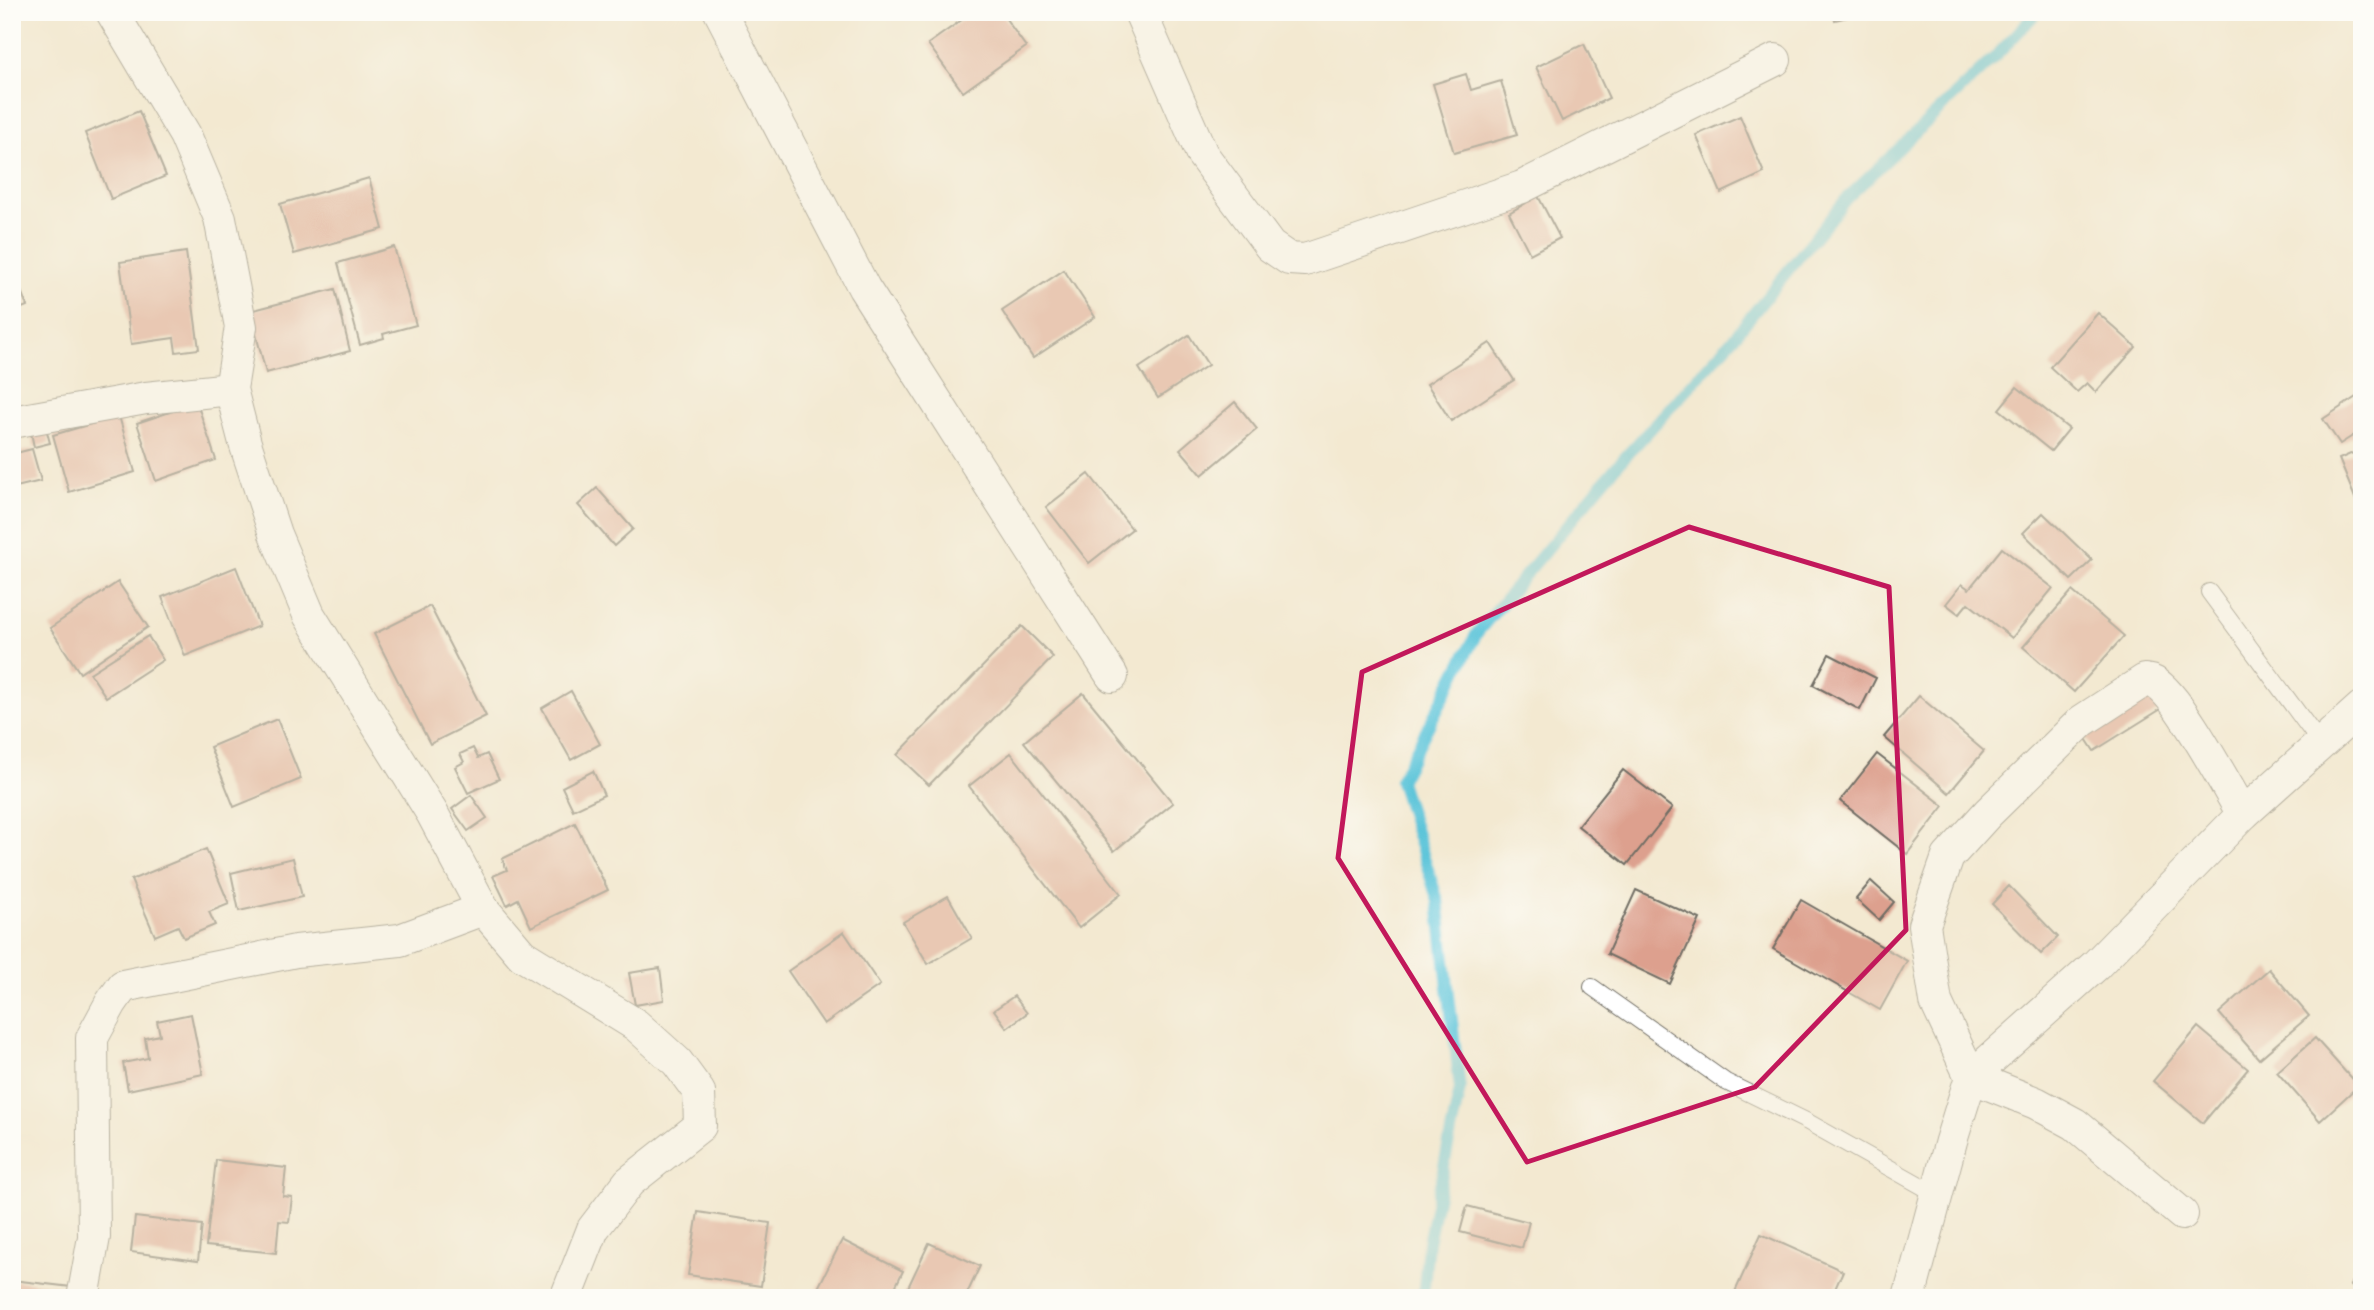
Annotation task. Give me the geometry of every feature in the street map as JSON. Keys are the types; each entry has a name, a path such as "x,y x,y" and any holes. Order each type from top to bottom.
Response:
{"street":[{"path":"112,12 185,135 220,218 241,327 231,389 244,443 271,521 309,615 432,813 483,909 522,955 636,1025 677,1062 699,1092 700,1126 629,1182 593,1229 566,1298"},
{"path":"720,12 864,288 1112,676"},
{"path":"1140,12 1202,154 1270,246 1289,260 1305,260 1522,187 1775,60"},
{"path":"12,422 146,398 231,389"},
{"path":"2182,1214 2075,1124 2036,1103 1971,1077 1936,1002 1924,925 1948,857 1988,813 2082,721 2145,680 2157,683 2168,694 2190,725 2243,814"},
{"path":"1909,1298 1971,1077 2096,965 2243,814 2362,707"},
{"path":"83,1298 94,1237 92,1038 123,986 296,951 400,940 483,909"}],"lane":[{"path":"2209,592 2321,744"},
{"path":"1592,987 1726,1082 1806,1121 1936,1194"}],"highlighted area":[{"path":"1689,527 1889,587 1906,930 1755,1087 1527,1162 1338,858 1362,672"}],"building":[{"path":"973,12 1001,12 1026,47 963,92 928,44"},
{"path":"1197,12 1230,12 1231,13 1198,19"},
{"path":"1833,12 1864,12 1864,13 1835,20"},
{"path":"1584,44 1609,98 1562,121 1536,67"},
{"path":"1466,74 1471,90 1501,81 1517,135 1454,153 1433,84"},
{"path":"139,111 166,176 111,199 85,133"},
{"path":"1740,116 1764,173 1721,193 1696,135"},
{"path":"369,178 383,229 294,254 280,204"},
{"path":"1538,196 1560,238 1530,254 1509,213"},
{"path":"394,247 416,325 383,334 384,338 360,345 338,263"},
{"path":"186,252 199,349 176,352 174,338 131,344 120,262"},
{"path":"12,268 27,306 12,312"},
{"path":"1064,270 1095,317 1033,358 1002,311"},
{"path":"335,289 350,351 266,373 250,311"},
{"path":"2098,313 2136,347 2096,392 2087,383 2077,392 2050,367"},
{"path":"1189,335 1208,365 1158,398 1139,368"},
{"path":"1490,343 1514,380 1451,421 1427,384"},
{"path":"2017,387 2069,429 2051,451 1999,409"},
{"path":"2362,393 2362,430 2340,444 2323,419"},
{"path":"1235,402 1257,429 1202,475 1180,449"},
{"path":"197,403 216,460 156,481 137,423"},
{"path":"119,416 135,472 69,492 53,435"},
{"path":"46,428 50,443 34,447 31,433"},
{"path":"32,449 41,481 12,488 12,454"},
{"path":"2362,449 2362,515 2339,459"},
{"path":"1089,474 1132,529 1089,563 1046,507"},
{"path":"597,488 633,529 614,546 578,505"},
{"path":"2043,513 2092,560 2071,580 2023,533"},
{"path":"2002,548 2053,588 2012,638 1968,603 1959,614 1946,604 1962,584 1969,589"},
{"path":"236,567 259,626 185,656 162,597"},
{"path":"118,582 148,627 80,673 50,628"},
{"path":"2072,591 2124,636 2074,692 2023,647"},
{"path":"430,606 486,716 430,744 374,634"},
{"path":"1022,626 1053,657 929,785 897,755"},
{"path":"148,636 163,660 106,697 90,673"},
{"path":"1829,654 1876,678 1860,710 1813,685"},
{"path":"2145,686 2161,709 2094,751 2079,728"},
{"path":"571,691 600,744 571,760 542,708"},
{"path":"1083,693 1173,803 1114,851 1024,742"},
{"path":"1919,696 1984,751 1949,793 1884,737"},
{"path":"277,719 301,779 234,807 210,747"},
{"path":"473,748 478,758 487,754 499,779 468,793 455,767 464,762 460,754"},
{"path":"1011,753 1121,894 1079,928 969,786"},
{"path":"1877,754 1944,806 1907,854 1840,801"},
{"path":"1623,770 1672,808 1627,865 1578,826"},
{"path":"593,771 604,795 573,810 562,787"},
{"path":"471,795 487,818 468,831 452,809"},
{"path":"575,823 608,890 531,927 518,899 507,905 493,876 507,870 502,859"},
{"path":"206,849 229,904 209,912 215,925 184,938 178,926 155,936 131,880"},
{"path":"293,858 302,897 239,911 231,873"},
{"path":"1871,881 1894,902 1879,920 1856,899"},
{"path":"2009,886 2058,937 2041,954 1992,904"},
{"path":"1636,890 1700,919 1670,984 1607,954"},
{"path":"948,896 972,938 928,964 903,922"},
{"path":"1801,900 1907,961 1880,1010 1773,949"},
{"path":"844,932 880,985 824,1024 788,971"},
{"path":"660,968 664,1000 635,1005 629,973"},
{"path":"2269,969 2309,1016 2259,1059 2219,1013"},
{"path":"1014,996 1027,1013 1007,1028 994,1010"},
{"path":"191,1014 203,1074 128,1090 123,1063 148,1058 145,1038 160,1035 157,1021"},
{"path":"2198,1027 2248,1069 2203,1123 2153,1081"},
{"path":"2315,1038 2358,1086 2320,1121 2277,1072"},
{"path":"216,1160 286,1168 283,1196 292,1197 289,1222 279,1221 276,1253 206,1246"},
{"path":"1467,1206 1529,1222 1522,1248 1460,1232"},
{"path":"698,1212 770,1223 761,1286 688,1275"},
{"path":"135,1217 202,1225 198,1261 131,1252"},
{"path":"1761,1234 1843,1271 1831,1298 1749,1298 1735,1292"},
{"path":"842,1240 903,1271 890,1298 839,1298 818,1288"},
{"path":"929,1243 980,1266 965,1298 903,1298"},
{"path":"2362,1270 2362,1295 2350,1285"},
{"path":"12,1280 71,1287 70,1298 12,1298"}],"waterway":[{"path":"1423,1298 1428,1243 1460,1089 1438,901 1400,781 1477,633 1615,468 1730,342 1846,199 1998,54 2037,12"}]}
